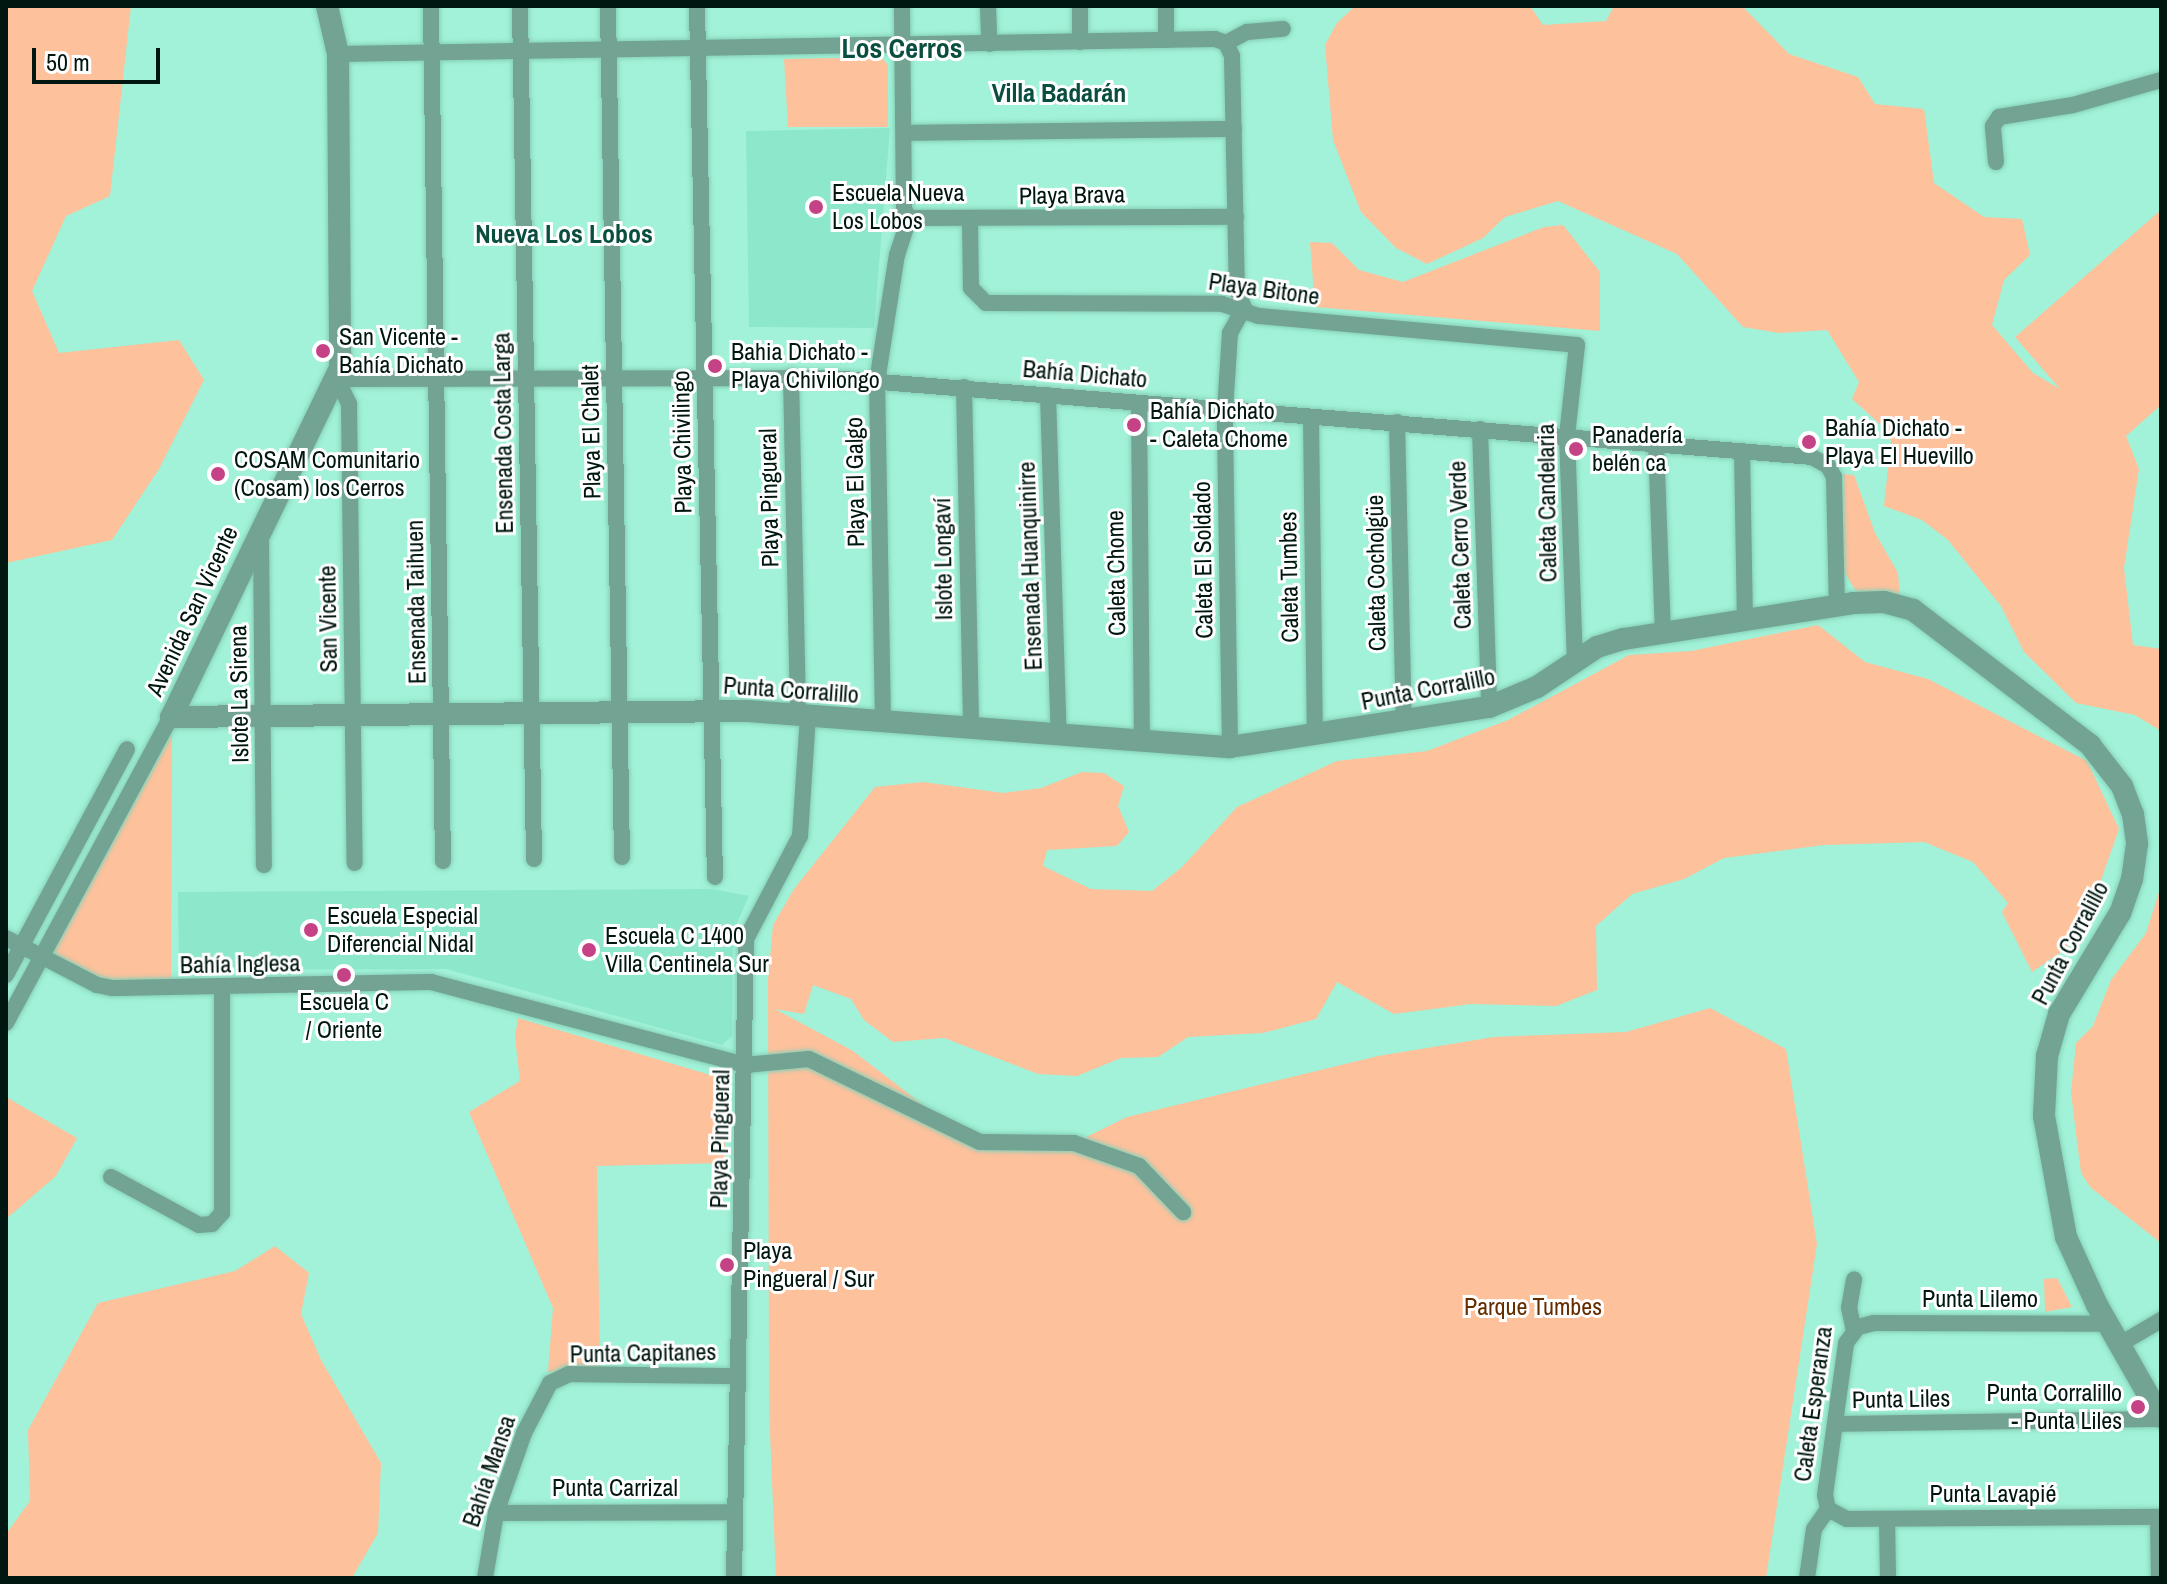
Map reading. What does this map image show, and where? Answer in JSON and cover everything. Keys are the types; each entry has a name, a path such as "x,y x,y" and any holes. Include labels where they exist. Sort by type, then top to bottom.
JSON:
{"street":[{"path":"327,6 338,54 1166,40 1226,43 1247,32 1283,29"},
{"name":"Avenida San Vicente","path":"6,1023 171,717 261,522 337,379 337,6"},
{"name":"Ensenada Taihuen","path":"431,6 443,861"},
{"name":"Ensenada Costa Larga","path":"520,6 534,859"},
{"name":"Playa El Chalet","path":"608,6 622,857"},
{"name":"Playa Chivilingo","path":"697,6 715,877"},
{"name":"Playa El Galgo","path":"883,723 877,382 897,255 909,218 902,6"},
{"path":"988,6 989,44"},
{"path":"1080,6 1080,42"},
{"path":"1166,6 1166,40"},
{"path":"1226,43 1231,51 1237,289 1244,308"},
{"path":"1996,162 1993,126 1999,117 2073,105 2161,80"},
{"path":"904,133 1234,129"},
{"name":"Playa Brava","path":"909,218 1236,217"},
{"name":"Playa Bitone","path":"970,220 971,288 980,302 1244,308 1259,316 1577,345"},
{"name":"Caleta El Soldado","path":"1230,747 1225,410 1230,333 1244,308"},
{"name":"Caleta Candelaria","path":"1575,660 1567,435 1577,345"},
{"name":"Bahía Dichato","path":"337,379 437,381 791,376 964,387 1812,457 1832,471 1837,605"},
{"name":"Playa Pingueral","path":"734,1578 746,939 800,836 803,715 791,376"},
{"name":"San Vicente","path":"337,379 349,404 355,863"},
{"name":"Islote Longaví","path":"964,387 971,730"},
{"name":"Ensenada Huanquinirre","path":"1048,395 1059,737"},
{"name":"Caleta Chome","path":"1139,403 1142,743"},
{"name":"Caleta Tumbes","path":"1311,417 1315,736"},
{"name":"Caleta Cocholgüe","path":"1397,422 1404,723"},
{"name":"Caleta Cerro Verde","path":"1480,429 1489,707"},
{"path":"1656,443 1663,633"},
{"path":"1742,451 1745,620"},
{"name":"Islote La Sirena","path":"261,522 264,865"},
{"name":"Punta Corralillo","path":"171,717 711,711 1230,747 1404,723 1489,707 1537,687 1575,660 1610,642 1837,605 1884,602 1926,617 2083,738 2113,771 2129,799 2137,844 2130,888 2063,1006 2044,1077 2044,1116 2057,1202 2075,1258 2161,1418"},
{"path":"6,975 127,749"},
{"name":"Bahía Inglesa","path":"6,938 23,944 97,985 222,988 452,985 745,1065"},
{"path":"111,1177 199,1225 212,1224 222,1213 222,988"},
{"path":"745,1065 809,1059 980,1142 1074,1143 1139,1166 1183,1212"},
{"name":"Caleta Esperanza","path":"1807,1578 1814,1529 1828,1509 1825,1495 1846,1343 1854,1331 1849,1308 1854,1279"},
{"path":"2120,1344 2161,1320"},
{"name":"Punta Lilemo","path":"1854,1331 1874,1323 2108,1324"},
{"name":"Punta Capitanes","path":"550,1383 569,1374 738,1376"},
{"name":"Bahía Mansa","path":"485,1578 496,1513 524,1433 550,1383"},
{"name":"Punta Liles","path":"1835,1424 2161,1418"},
{"name":"Punta Lavapié","path":"1828,1509 1842,1519 2159,1517"},
{"name":"Punta Carrizal","path":"496,1513 735,1512"},
{"path":"2159,1517 2159,1578"},
{"path":"1887,1519 1888,1578"}],"shaded area":[{"name":"Escuela Nueva Los Lobos","path":"890,128 874,328 749,327 746,131"},
{"name":"Escuela C 1400 Villa Centinela Sur","path":"712,889 749,896 733,932 732,1036 722,1045 446,969 179,970 178,892"}],"green space":[{"path":"6,6 131,6 110,196 66,216 32,291 59,353 179,340 204,380 159,469 112,540 6,563"},
{"path":"1355,6 1530,6 1543,25 1606,21 1614,6 1742,6 1789,54 1858,77 1875,104 1924,109 1934,183 1984,217 2022,219 2030,255 2004,280 1992,325 2033,373 2060,389 2015,337 2161,210 2161,405 2126,436 2139,469 2124,568 2133,645 2161,649 2161,731 2135,715 2076,703 2024,652 2001,606 1948,540 1922,520 1884,506 1891,441 1881,425 1852,399 1859,382 1827,330 1779,333 1743,327 1677,254 1558,201 1505,217 1483,238 1427,264 1396,248 1361,212 1333,140 1325,45 1337,23"},
{"path":"881,57 888,65 888,127 788,127 784,59"},
{"path":"1563,225 1600,272 1600,331 1315,307 1310,242 1332,243 1359,270 1403,282 1544,227"},
{"path":"1843,474 1854,475 1875,533 1898,573 1900,598 1856,591 1844,572"},
{"name":"Parque Tumbes","path":"1818,625 1865,662 1928,679 2087,761 2119,829 2092,906 2067,948 2032,972 2002,912 2008,903 1973,862 1924,842 1824,845 1724,858 1684,879 1632,894 1596,926 1597,990 1556,1006 1471,1004 1394,1014 1337,982 1316,1019 1263,1033 1188,1037 1158,1057 1121,1058 1077,1076 1038,1074 944,1038 893,1042 864,1020 851,999 813,985 804,1014 775,1009 853,1051 978,1147 1074,1143 1127,1117 1378,1056 1494,1037 1626,1032 1710,1008 1786,1049 1817,1244 1766,1578 776,1578 769,1408 768,979 773,925 794,889 875,787 923,782 1003,793 1041,788 1082,772 1104,773 1124,786 1118,806 1129,832 1117,846 1047,850 1043,866 1091,889 1152,891 1182,867 1237,807 1337,761 1427,751 1508,720 1629,655 1691,651"},
{"path":"172,734 171,985 98,982 51,956"},
{"path":"2161,886 2161,1243 2091,1188 2081,1173 2071,1093 2076,1043 2093,1026 2111,980 2146,933"},
{"path":"518,1018 724,1079 726,1163 597,1166 600,1370 548,1372 553,1308 469,1112 520,1081 515,1037"},
{"path":"6,1097 77,1138 56,1176 6,1219"},
{"path":"275,1246 309,1273 301,1314 321,1360 381,1463 378,1533 352,1578 6,1578 6,1534 30,1501 28,1430 98,1303 235,1271"},
{"path":"2057,1278 2072,1307 2045,1312 2044,1279"}],"place":[{"name":"Escuela Nueva Los Lobos","path":"816,207"},
{"name":"San Vicente - Bahía Dichato","path":"323,351"},
{"name":"Bahia Dichato - Playa Chivilongo","path":"715,366"},
{"name":"Bahía Dichato - Caleta Chome","path":"1134,425"},
{"name":"Bahía Dichato - Playa El Huevillo","path":"1809,442"},
{"name":"Panadería belén ca","path":"1576,449"},
{"name":"COSAM Comunitario (Cosam) los Cerros","path":"218,474"},
{"name":"Escuela Especial Diferencial Nidal","path":"311,930"},
{"name":"Escuela C 1400 Villa Centinela Sur","path":"589,950"},
{"name":"Escuela C / Oriente","path":"344,975"},
{"name":"Playa Pingueral / Sur","path":"727,1265"},
{"name":"Punta Corralillo - Punta Liles","path":"2138,1407"}],"district":[{"name":"Los Cerros","path":"902,48"},
{"name":"Villa Badarán","path":"1059,93"},
{"name":"Nueva Los Lobos","path":"564,234"}]}
